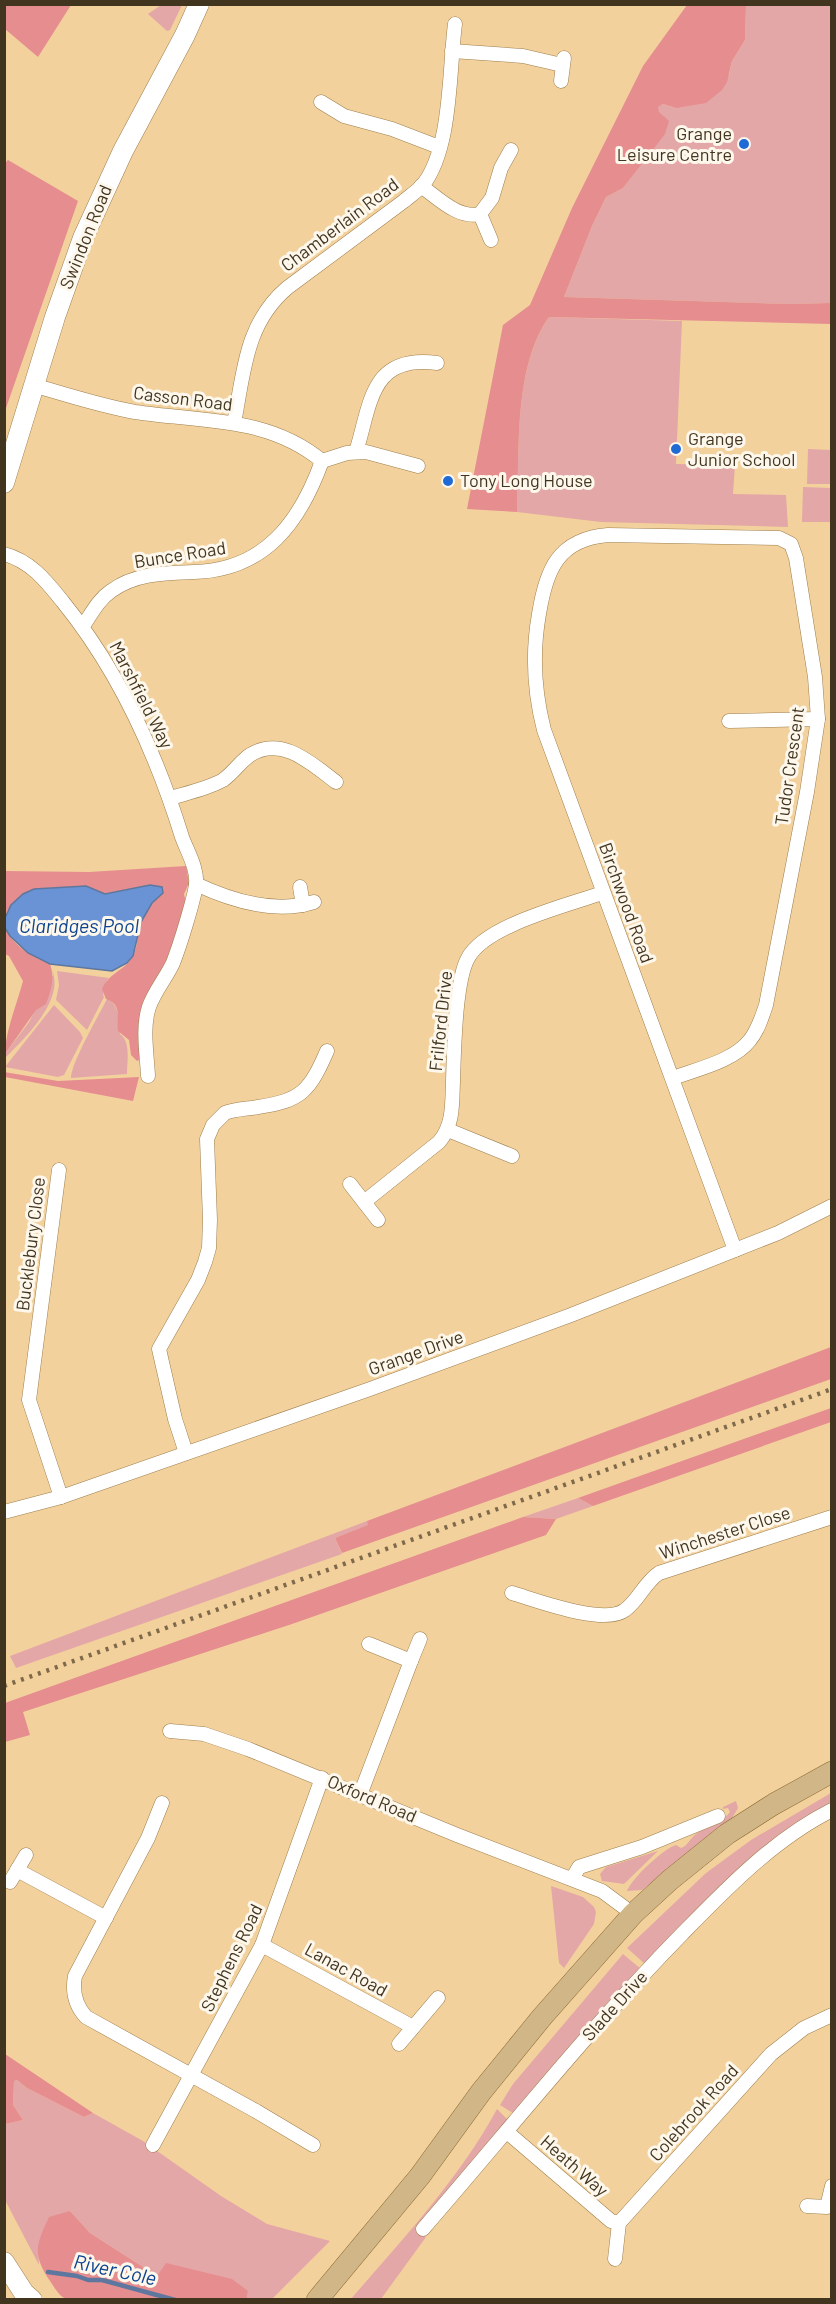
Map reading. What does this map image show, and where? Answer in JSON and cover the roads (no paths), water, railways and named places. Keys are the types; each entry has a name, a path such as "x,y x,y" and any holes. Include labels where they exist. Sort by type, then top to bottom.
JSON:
{"main road":[{"name":"Swindon Road","path":"4,483 55,317 92,217 123,151 185,35 199,4"},
{"path":"317,2298 420,2176 481,2092 542,2017 633,1914 692,1861 750,1819 831,1772"},
{"path":"4,2262 27,2297"}],"street":[{"name":"Chamberlain Road","path":"234,423 249,348 260,318 271,302 421,186 431,170 446,121 455,24"},
{"path":"452,51 523,56 563,62 561,81"},
{"path":"321,102 344,116 392,129 439,147"},
{"path":"421,186 458,211 470,215 480,214 492,198 501,168 511,150"},
{"path":"480,214 491,240"},
{"path":"356,452 372,393 382,377 400,365 425,361 437,363"},
{"name":"Casson Road","path":"33,385 123,410 234,423 261,429 299,444 322,461"},
{"path":"322,461 356,452 376,453 418,466"},
{"name":"Bunce Road","path":"83,626 96,604 118,586 154,574 218,570 239,563 270,546 292,523 306,499 322,461"},
{"name":"Tudor Crescent","path":"555,562 580,541 608,535 779,538 786,541 793,549 796,558 815,677 818,719 766,1005 750,1041 728,1056 673,1078"},
{"name":"Marshfield Way","path":"4,554 33,568 83,626 131,708 170,798 195,870 196,884 173,963 149,1005 147,1015 148,1076"},
{"name":"Birchwood Road","path":"555,562 544,584 536,633 534,668 538,705 544,730 735,1250"},
{"path":"729,721 818,719"},
{"path":"170,798 218,783 252,754 269,748 278,748 298,755 336,782"},
{"path":"196,884 218,894 252,903 282,907 309,904 300,887"},
{"name":"Frilford Drive","path":"448,1130 461,977 467,958 477,945 492,933 602,893"},
{"path":"186,1453 175,1419 159,1348 198,1280 209,1248 207,1150 209,1132 225,1113 278,1103 300,1095 312,1082 327,1051"},
{"path":"364,1202 439,1142 448,1130 512,1156"},
{"name":"Bucklebury Close","path":"59,1170 29,1400 61,1497"},
{"path":"350,1184 378,1220"},
{"name":"Grange Drive","path":"4,1512 61,1497 446,1361 735,1250 802,1223 831,1206"},
{"name":"Winchester Close","path":"512,1593 573,1611 610,1616 626,1610 646,1583 660,1573 831,1517"},
{"path":"360,1795 420,1639"},
{"path":"369,1644 411,1660"},
{"name":"Oxford Road","path":"170,1731 189,1732 225,1740 322,1778 602,1890 633,1914"},
{"name":"Stephens Road","path":"153,2145 262,1945 322,1778"},
{"path":"162,1803 148,1838 75,1976 73,1990 77,2005 86,2017 313,2145"},
{"name":"Slade Drive","path":"423,2229 600,2021 714,1901 766,1855 809,1823 831,1810"},
{"path":"572,1879 579,1867 642,1847 718,1816"},
{"path":"26,1855 14,1876 106,1918"},
{"name":"Lanac Road","path":"262,1945 413,2027"},
{"path":"399,2044 438,1998"},
{"name":"Colebrook Road","path":"619,2223 771,2054 804,2028 831,2015"},
{"name":"Heath Way","path":"507,2132 610,2221 619,2223"},
{"path":"807,2206 827,2207 831,2186"},
{"path":"615,2259 619,2223"}],"water":[{"name":"Claridges Pool","path":"150,885 162,887 163,893 152,903 141,922 133,956 127,963 112,971 50,964 28,953 5,928 5,918 11,905 23,894 34,889 86,886 105,894"}],"waterway":[{"name":"River Cole","path":"48,2272 88,2280 102,2280 175,2300"}],"railway":[{"path":"4,1686 832,1389"}],"place":[{"name":"Grange Leisure Centre","path":"744,144"},
{"name":"Grange Junior School","path":"676,449"},
{"name":"Tony Long House","path":"448,481"}]}
